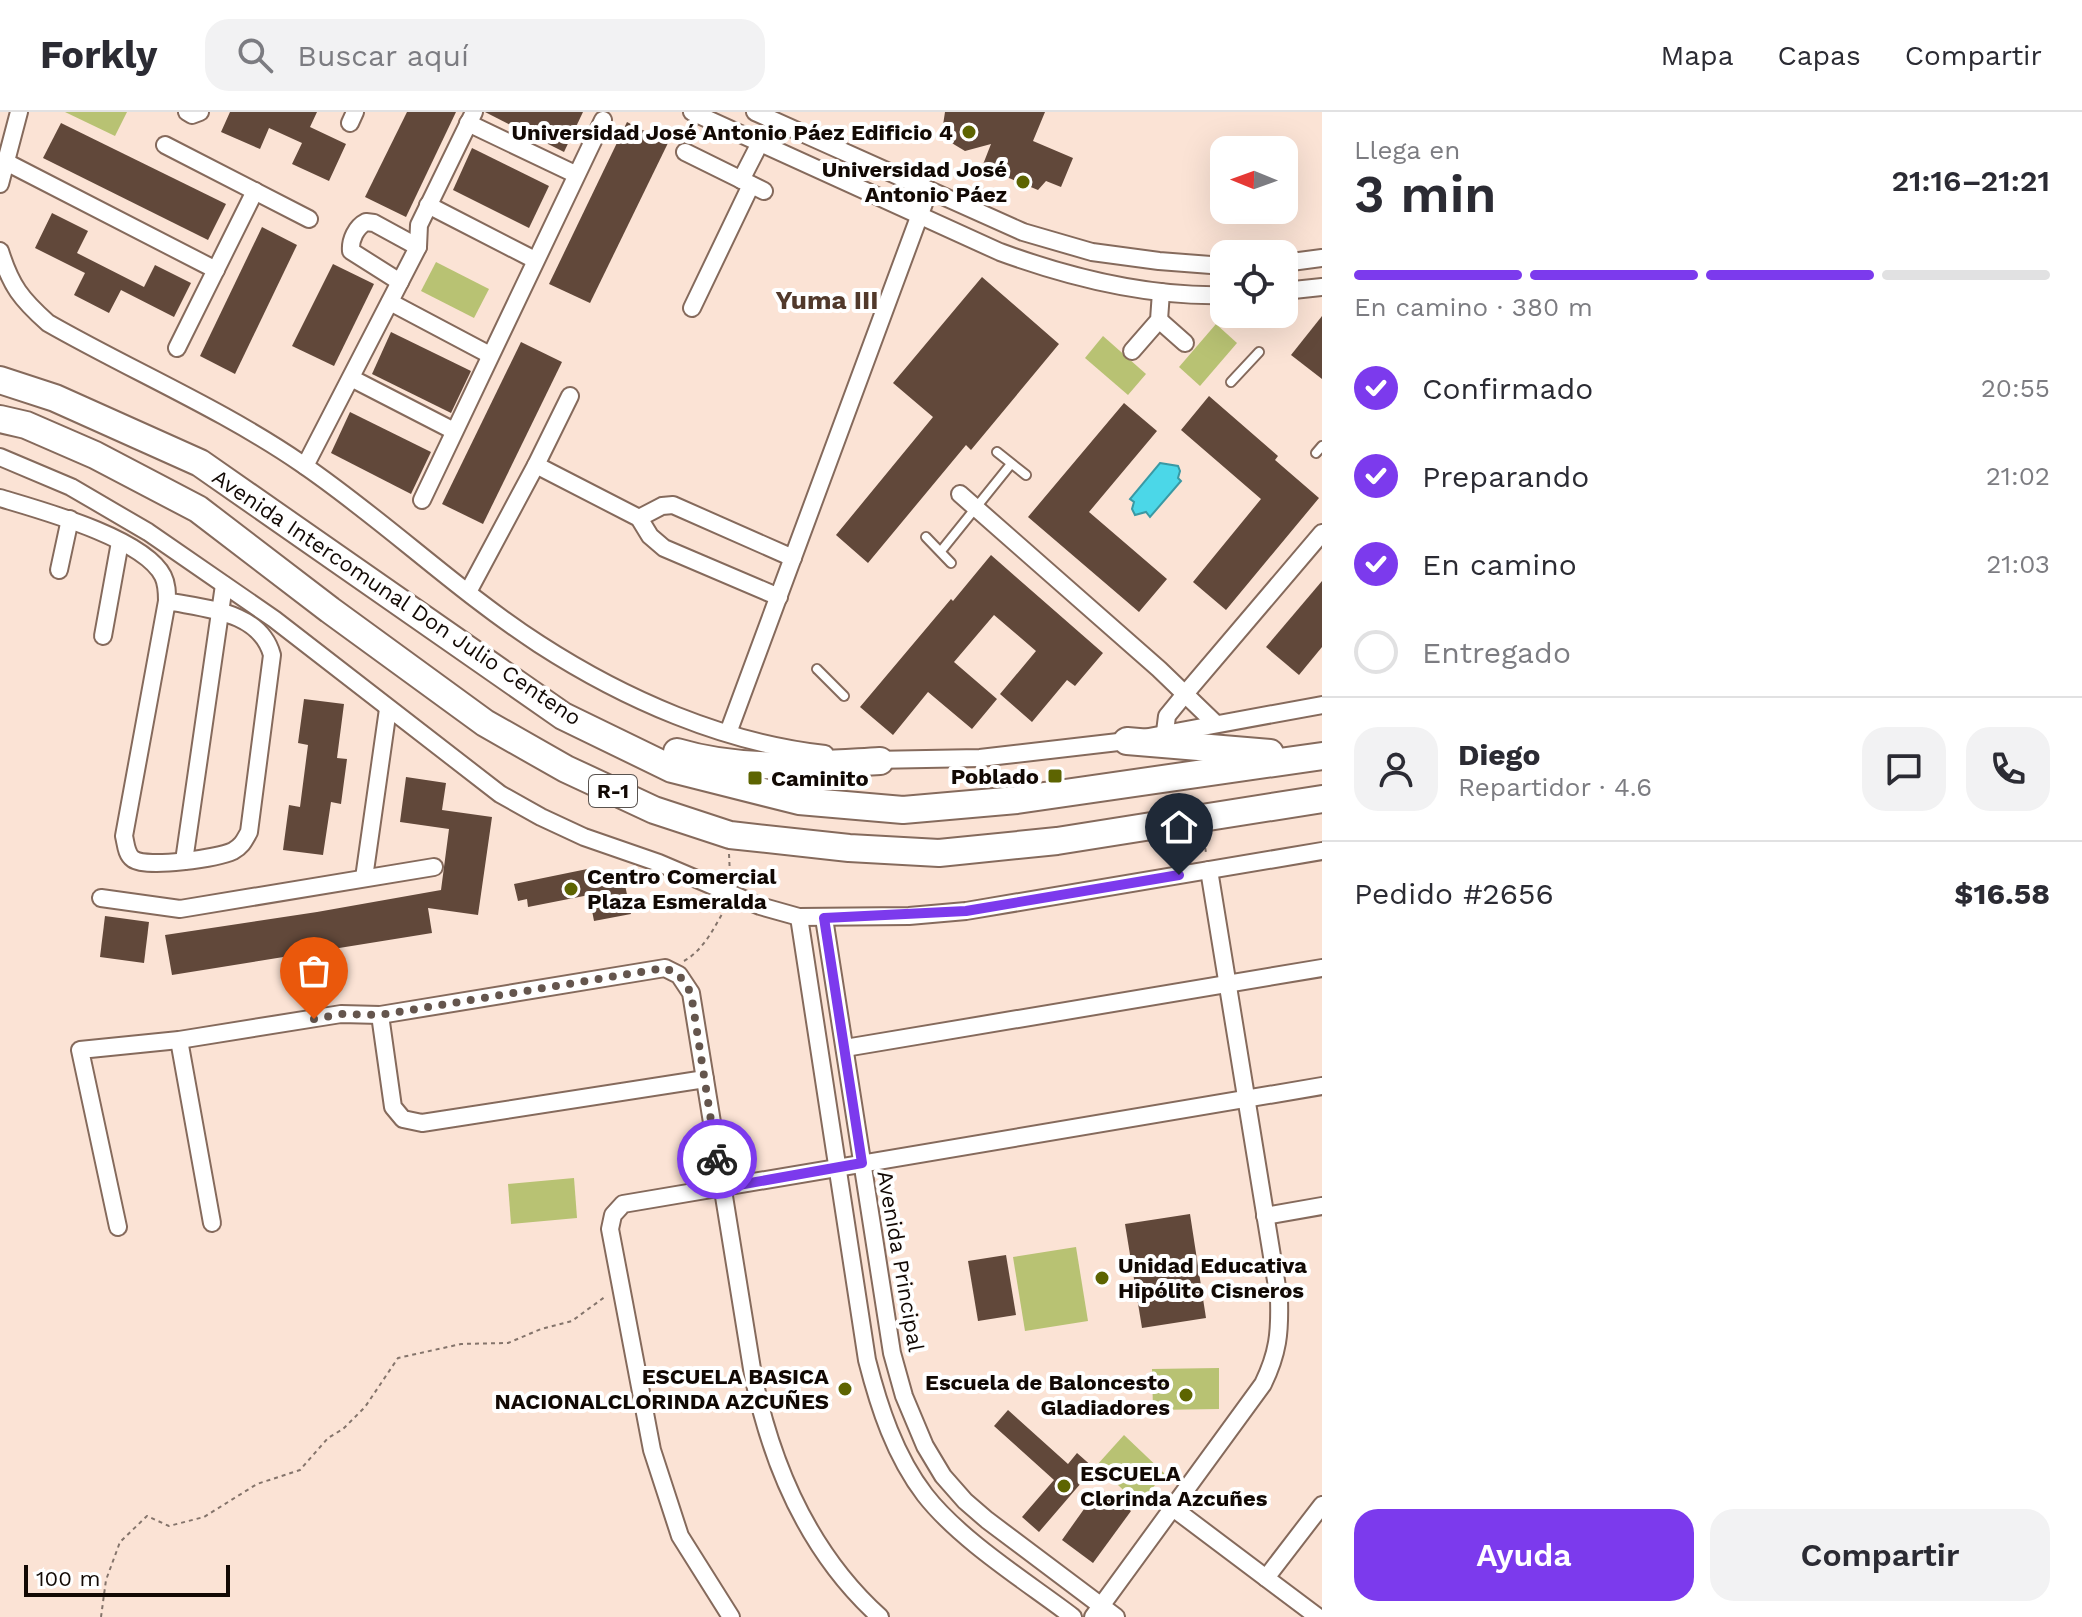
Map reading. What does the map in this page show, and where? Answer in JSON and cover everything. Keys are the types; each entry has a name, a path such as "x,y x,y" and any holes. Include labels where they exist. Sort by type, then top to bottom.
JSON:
{"main road":[{"name":"Avenida Intercomunal Don Julio Centeno","path":"0,380 55,398 200,463 563,716 672,769 799,801 903,810 1017,800 1320,756"},
{"name":"Avenida Intercomunal Don Julio Centeno","path":"0,419 26,425 95,455 198,509 485,723 552,761 654,810 730,835 849,848 939,853 1057,841 1322,799"},
{"path":"576,722 686,755 727,763 786,767 880,761"},
{"path":"1127,741 1320,756"}],"street":[{"path":"0,184 19,112"},
{"path":"187,112 192,115 200,112"},
{"path":"692,112 1000,252 1038,266 1093,281 1161,292 1210,294"},
{"path":"755,112 1023,232 1092,252 1210,265"},
{"path":"305,466 418,247 419,225 471,118 575,174"},
{"path":"422,500 603,120"},
{"path":"692,308 752,185 760,143"},
{"path":"165,145 309,219"},
{"path":"685,152 752,185"},
{"path":"6,162 216,270"},
{"path":"728,733 929,190"},
{"path":"177,348 255,191"},
{"path":"428,205 535,260"},
{"path":"400,282 351,251 350,244 359,226 366,222 374,223 418,247"},
{"name":"Avenida Intercomunal Don Julio Centeno","path":"0,251 6,272 22,301 48,323 257,435 305,466 537,643 585,672 638,700 728,733 804,752 880,761 980,758 1127,741 1322,705"},
{"path":"1298,261 1322,258"},
{"path":"1298,290 1322,287"},
{"path":"1132,351 1159,320 1161,292"},
{"path":"390,302 490,355"},
{"path":"1159,320 1185,343"},
{"path":"351,378 454,431"},
{"path":"468,592 570,396"},
{"path":"0,457 71,487 148,532 274,619 500,794 584,837 729,900 799,917 966,911 1322,851"},
{"path":"536,465 639,518 650,536 664,548 779,597"},
{"path":"960,494 1215,723"},
{"path":"0,498 70,519 120,542 153,563 167,584 167,601 124,836 126,850 133,859 144,862 184,861 230,852 243,845 249,832 272,655 269,642 256,627 240,618 167,601"},
{"path":"639,518 662,506 673,505 793,558"},
{"path":"59,570 70,519"},
{"path":"1165,732 1167,716 1322,533"},
{"path":"103,636 120,542"},
{"path":"184,861 224,585"},
{"path":"364,878 388,709"},
{"path":"101,898 180,909 434,867"},
{"path":"1097,1612 1263,1384 1276,1358 1280,1328 1279,1299 1209,870"},
{"name":"Avenida Principal","path":"799,917 867,1360 888,1430 925,1495 946,1518 1073,1617"},
{"name":"Avenida Principal","path":"824,918 892,1353 904,1396 925,1446 943,1476 965,1501 1097,1612 1116,1617"},
{"path":"118,1227 80,1050 179,1040 341,1014 380,1015 665,968 679,975 691,993 763,1424 790,1497 829,1562 880,1617"},
{"path":"845,1048 1322,968"},
{"path":"380,1015 393,1107 403,1119 422,1123 705,1079"},
{"path":"179,1040 212,1223"},
{"path":"731,1617 680,1536 652,1450 618,1285 610,1229 613,1215 623,1204 1322,1086"},
{"path":"1265,1216 1322,1206"},
{"path":"1266,1578 1322,1505"},
{"path":"1173,1508 1318,1617"}],"lane":[{"path":"1231,382 1259,352"},
{"path":"997,452 1026,475"},
{"path":"941,551 1011,464"},
{"path":"926,537 951,563"},
{"path":"817,669 844,696"}],"path":[{"path":"1201,819 1209,870"},
{"path":"665,968 693,956 729,900 730,835"},
{"path":"101,1617 106,1580 120,1542 147,1516 169,1526 204,1517 257,1484 300,1470 328,1438 343,1429 365,1407 398,1358 461,1344 508,1343 541,1329 572,1321 618,1285"}],"green space":[{"path":"65,112 127,112 115,136"},
{"path":"436,262 489,289 474,318 421,291"},
{"path":"1213,328 1220,328 1237,343 1200,386 1179,367"},
{"path":"1103,336 1146,374 1128,395 1085,358"},
{"path":"574,1178 577,1218 511,1224 508,1184"},
{"path":"1076,1247 1088,1321 1025,1331 1013,1257"},
{"name":"Escuela de Baloncesto Gladiadores","path":"1219,1368 1219,1409 1153,1410 1152,1369"},
{"path":"1124,1435 1165,1474 1138,1504 1097,1465"}],"water":[{"path":"1160,463 1178,466 1181,481 1150,517 1146,512 1135,515 1132,509 1134,502 1130,499"}],"building":[{"path":"230,112 317,112 310,127 346,144 329,181 292,164 302,143 269,128 260,149 221,132"},
{"path":"407,112 456,112 406,217 365,197"},
{"path":"485,112 583,112 564,152"},
{"path":"945,112 1045,112 1033,141 1073,158 1061,187 1046,181 1038,190 982,167 991,144 965,151 946,139 943,125"},
{"path":"627,122 668,143 590,303 549,284"},
{"path":"61,123 226,204 208,240 43,158"},
{"path":"472,148 549,186 529,228 453,190"},
{"path":"52,213 88,231 77,253 144,287 155,265 191,283 174,317 121,290 109,313 74,295 85,273 35,248"},
{"path":"262,227 297,245 235,374 200,356"},
{"path":"333,264 374,284 334,366 292,346"},
{"path":"982,277 1059,344 971,450 966,445 868,563 836,535 933,417 893,383"},
{"path":"1322,316 1322,379 1291,355"},
{"path":"391,332 471,371 451,413 372,374"},
{"path":"521,342 562,362 483,524 442,504"},
{"path":"1209,396 1278,456 1275,460 1319,498 1226,610 1193,582 1261,499 1181,430"},
{"path":"1124,403 1157,431 1089,512 1167,579 1139,612 1028,517"},
{"path":"350,412 431,452 411,494 331,453"},
{"path":"991,555 1103,653 1075,686 1067,680 1032,722 1000,694 1036,651 994,615 954,662 997,699 972,729 928,692 893,735 860,707"},
{"path":"1322,581 1322,647 1299,675 1266,647"},
{"path":"304,699 344,704 337,758 347,759 341,804 331,802 323,855 283,850 289,805 300,807 308,745 298,743"},
{"path":"406,777 446,783 442,810 492,817 478,915 428,908 432,933 172,975 165,935 441,890 449,829 400,822"},
{"name":"Centro Comercial Plaza Esmeralda","path":"597,867 599,875 612,872 614,882 624,880 631,914 594,921 589,895 528,907 527,899 518,901 514,884"},
{"path":"105,916 149,922 144,963 100,957"},
{"path":"1190,1214 1206,1318 1142,1328 1125,1224"},
{"path":"1006,1255 1016,1315 978,1321 968,1261"},
{"path":"1008,1410 1068,1464 1077,1453 1094,1468 1039,1532 1022,1517 1054,1480 994,1426"},
{"path":"1099,1488 1131,1511 1093,1563 1062,1540"}],"way so far":[{"path":"314,1019 341,1014 380,1015 665,968 679,975 691,993 717,1159"}],"place":[{"name":"Universidad José Antonio Páez Edificio 4","path":"969,132"},
{"name":"Universidad José Antonio Páez","path":"1023,182"},
{"name":"Poblado","path":"1055,776"},
{"name":"Caminito","path":"755,778"},
{"name":"Centro Comercial Plaza Esmeralda","path":"571,889"},
{"name":"Unidad Educativa Hipólito Cisneros","path":"1102,1278"},
{"name":"ESCUELA BASICA NACIONALCLORINDA AZCUÑES","path":"845,1389"},
{"name":"Escuela de Baloncesto Gladiadores","path":"1186,1395"},
{"name":"ESCUELA Clorinda Azcuñes","path":"1064,1486"}],"district":[{"name":"Yuma III","path":"827,300"}],"route":[{"path":"717,1159 722,1188 862,1163 824,918 966,911 1179,875"}]}
